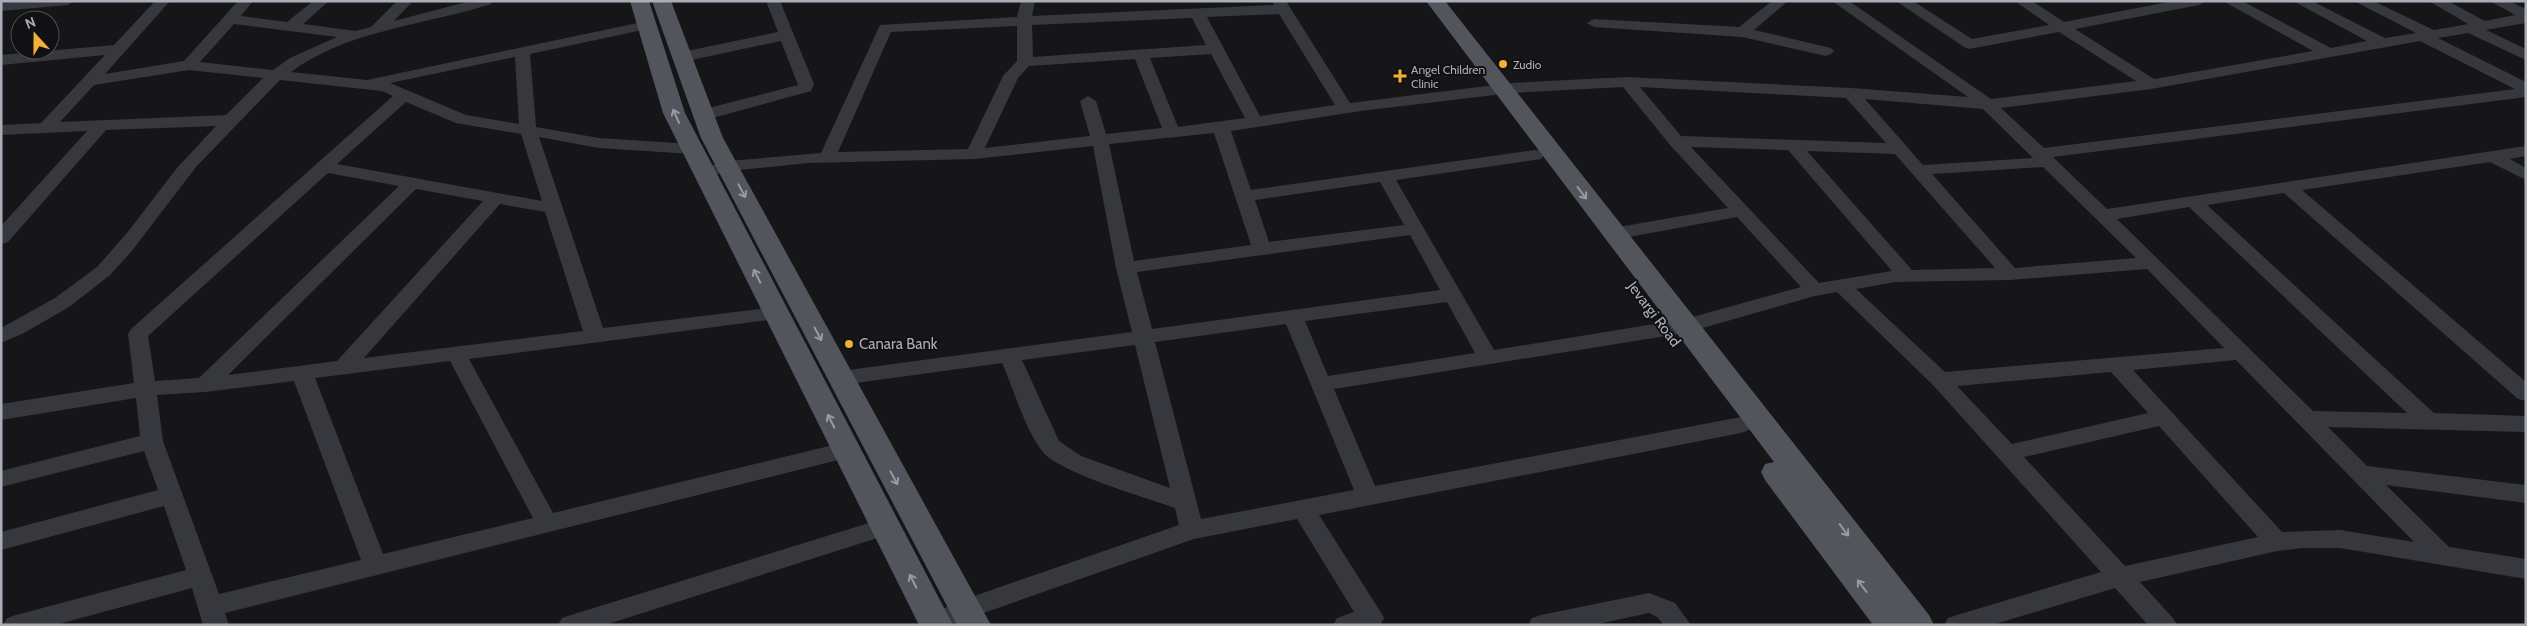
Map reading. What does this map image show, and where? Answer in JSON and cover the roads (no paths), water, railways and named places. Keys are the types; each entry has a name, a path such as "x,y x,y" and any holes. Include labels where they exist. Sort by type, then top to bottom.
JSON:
{"main road":[{"path":"661,1 712,138 716,169 776,313 935,624"},
{"name":"Jevargi Road","path":"1420,1 1496,89 1535,155 1674,328 1741,425 1892,625"},
{"path":"1435,1 1496,89 1613,234 1674,328 1917,625"},
{"path":"643,13 674,113 692,149 716,169 841,378 970,617"}],"street":[{"path":"1,7 68,1"},
{"path":"46,128 163,1"},
{"path":"189,65 246,1"},
{"path":"290,27 322,1"},
{"path":"230,19 290,27 367,33 406,1"},
{"path":"1,336 48,314 96,278 116,258 184,172 230,120 278,75 295,62 330,44 486,1"},
{"path":"703,115 805,88 806,84 773,1"},
{"path":"1025,62 1024,22 1028,1"},
{"path":"1742,32 1781,1"},
{"path":"1839,1 1988,104 2104,215 2442,555"},
{"path":"1903,1 1969,44 2199,1"},
{"path":"2022,1 2151,84"},
{"path":"2230,1 2331,54"},
{"path":"2300,1 2384,44"},
{"path":"2361,1 2433,35"},
{"path":"2383,1 2433,35 2526,90"},
{"path":"2436,1 2477,27 2526,54"},
{"path":"2505,2 2526,16"},
{"path":"827,158 886,28 1197,13 1281,5 1346,109"},
{"path":"364,84 522,51 643,13"},
{"path":"1197,13 1255,122"},
{"path":"716,169 827,158 974,154 1221,127 1496,89 1627,82 1851,93 1988,104 2036,100 2151,84 2331,54 2526,16"},
{"path":"1594,23 1742,32 1826,51"},
{"path":"682,58 787,35"},
{"path":"1,60 119,49"},
{"path":"974,154 1011,76 1025,62 1216,49"},
{"path":"522,51 528,130 595,336"},
{"path":"1141,54 1172,133"},
{"path":"89,81 189,65 364,84 385,87 462,119 599,143 692,149"},
{"path":"1627,82 1676,141 1814,290"},
{"path":"1920,170 2044,158 2526,90"},
{"path":"1851,93 2010,274"},
{"path":"404,94 138,334 152,442 213,615 376,566 846,450"},
{"path":"1088,101 1100,141 1126,268 1192,530"},
{"path":"1,130 230,120"},
{"path":"1,238 102,125"},
{"path":"1221,127 1262,248"},
{"path":"1676,141 1902,149"},
{"path":"1793,145 1907,276"},
{"path":"2104,215 2526,151"},
{"path":"1244,196 1535,155"},
{"path":"2492,156 2526,175"},
{"path":"324,166 553,208"},
{"path":"1386,177 1488,358"},
{"path":"205,385 412,183"},
{"path":"2288,187 2526,394"},
{"path":"344,367 495,198"},
{"path":"2194,202 2429,421"},
{"path":"1613,234 1741,211"},
{"path":"1126,268 1262,248 1415,229"},
{"path":"1322,384 1674,328 1814,290 1841,285 1907,276 2010,274 2152,263"},
{"path":"1841,285 1940,380 2118,577 2164,625"},
{"path":"841,378 1452,295"},
{"path":"1,412 144,389 205,385 776,313"},
{"path":"1293,316 1368,496"},
{"path":"456,353 547,523"},
{"path":"1940,380 2242,353"},
{"path":"1009,355 1045,438 1051,447 1074,462 1185,503"},
{"path":"2116,364 2277,542"},
{"path":"302,372 376,566"},
{"path":"2006,453 2164,417"},
{"path":"2306,418 2526,424"},
{"path":"935,624 970,617 1192,530 1741,425"},
{"path":"1,479 152,442"},
{"path":"2360,473 2526,494"},
{"path":"1,541 172,495"},
{"path":"1303,509 1374,621 1346,625"},
{"path":"585,623 885,528"},
{"path":"1957,625 2118,577 2277,542 2303,539 2340,539 2526,569"},
{"path":"16,625 200,576"},
{"path":"1541,625 1649,603 1661,605 1670,613 1678,625"}],"place":[{"name":"Zudio","path":"1503,64"},
{"name":"Angel Children Clinic","path":"1400,76"},
{"name":"Canara Bank","path":"849,344"}]}
